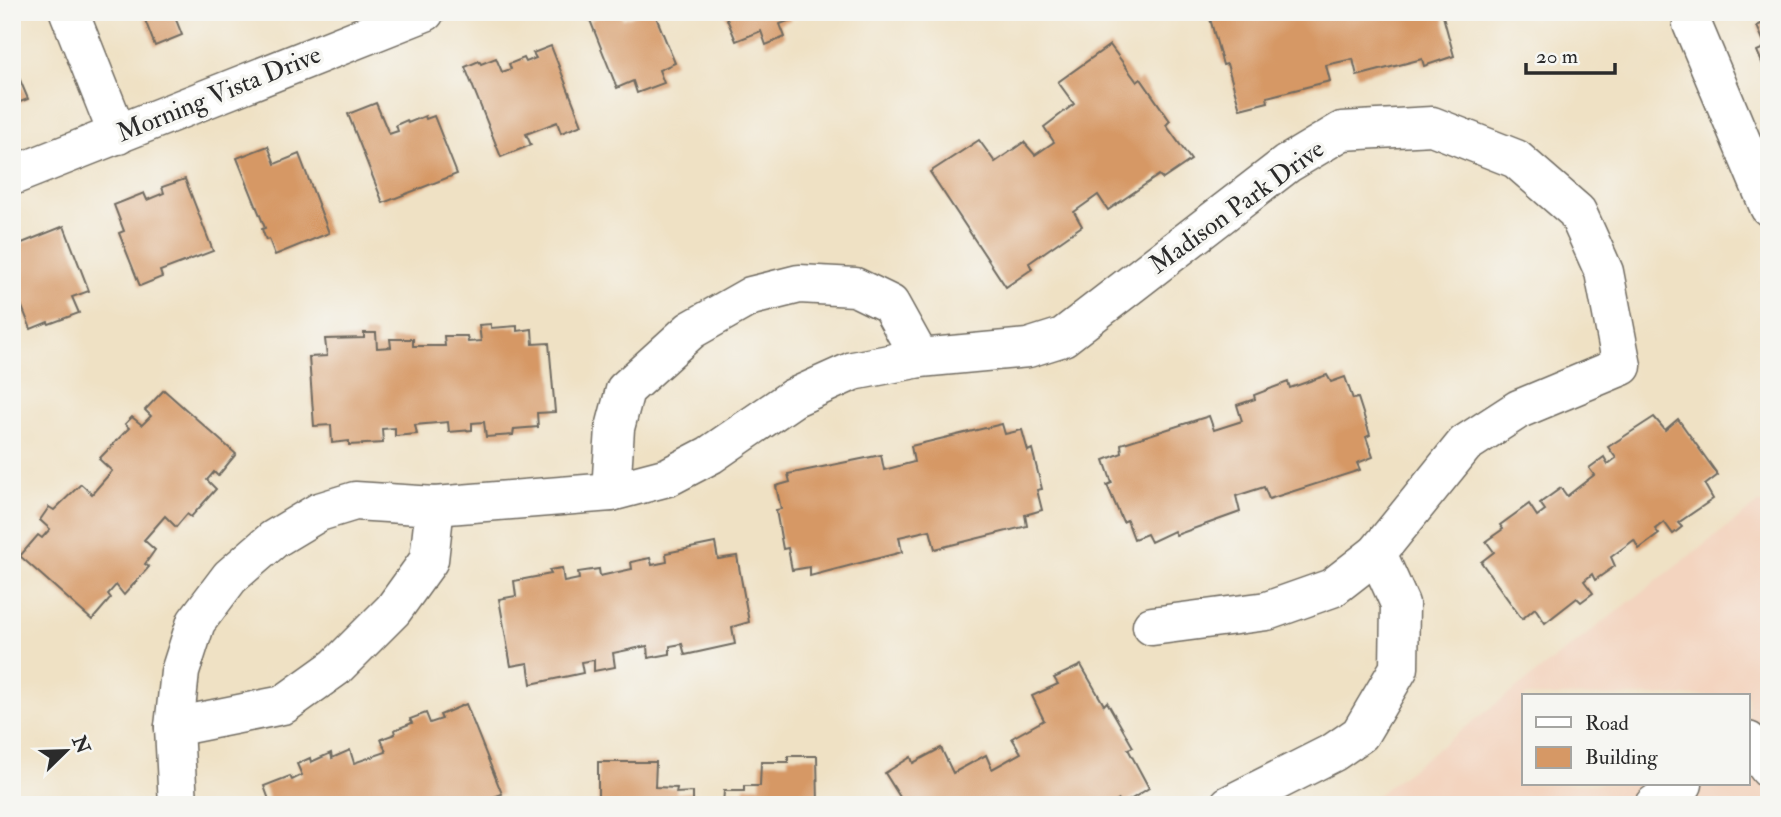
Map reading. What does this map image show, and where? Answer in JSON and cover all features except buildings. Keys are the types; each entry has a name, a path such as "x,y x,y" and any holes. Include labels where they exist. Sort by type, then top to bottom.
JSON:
{"street":[{"path":"69,12 118,135"},
{"name":"Morning Vista Drive","path":"12,176 425,12"},
{"path":"1695,12 1692,24 1769,207"},
{"name":"Madison Park Drive","path":"178,805 174,727 180,672 196,622 230,577 274,539 319,512 355,501 435,506 611,492 667,477 710,455 793,398 853,371 920,358 1028,348 1063,337 1287,164 1342,131 1432,126 1516,159 1577,212 1604,272 1622,366 1519,409 1465,444 1377,553 1332,588 1267,611 1152,626"},
{"path":"611,492 615,428 625,390 691,330 751,296 799,284 855,287 890,304 920,358"},
{"path":"174,727 283,705 336,667 393,610 429,560 435,506"},
{"path":"1229,805 1334,752 1360,734 1399,668 1400,604 1377,553"},
{"path":"1750,744 1769,769"},
{"path":"1654,805 1680,786"}],"shaded area":[{"path":"1760,502 1769,513 1769,805 1364,805"}]}
